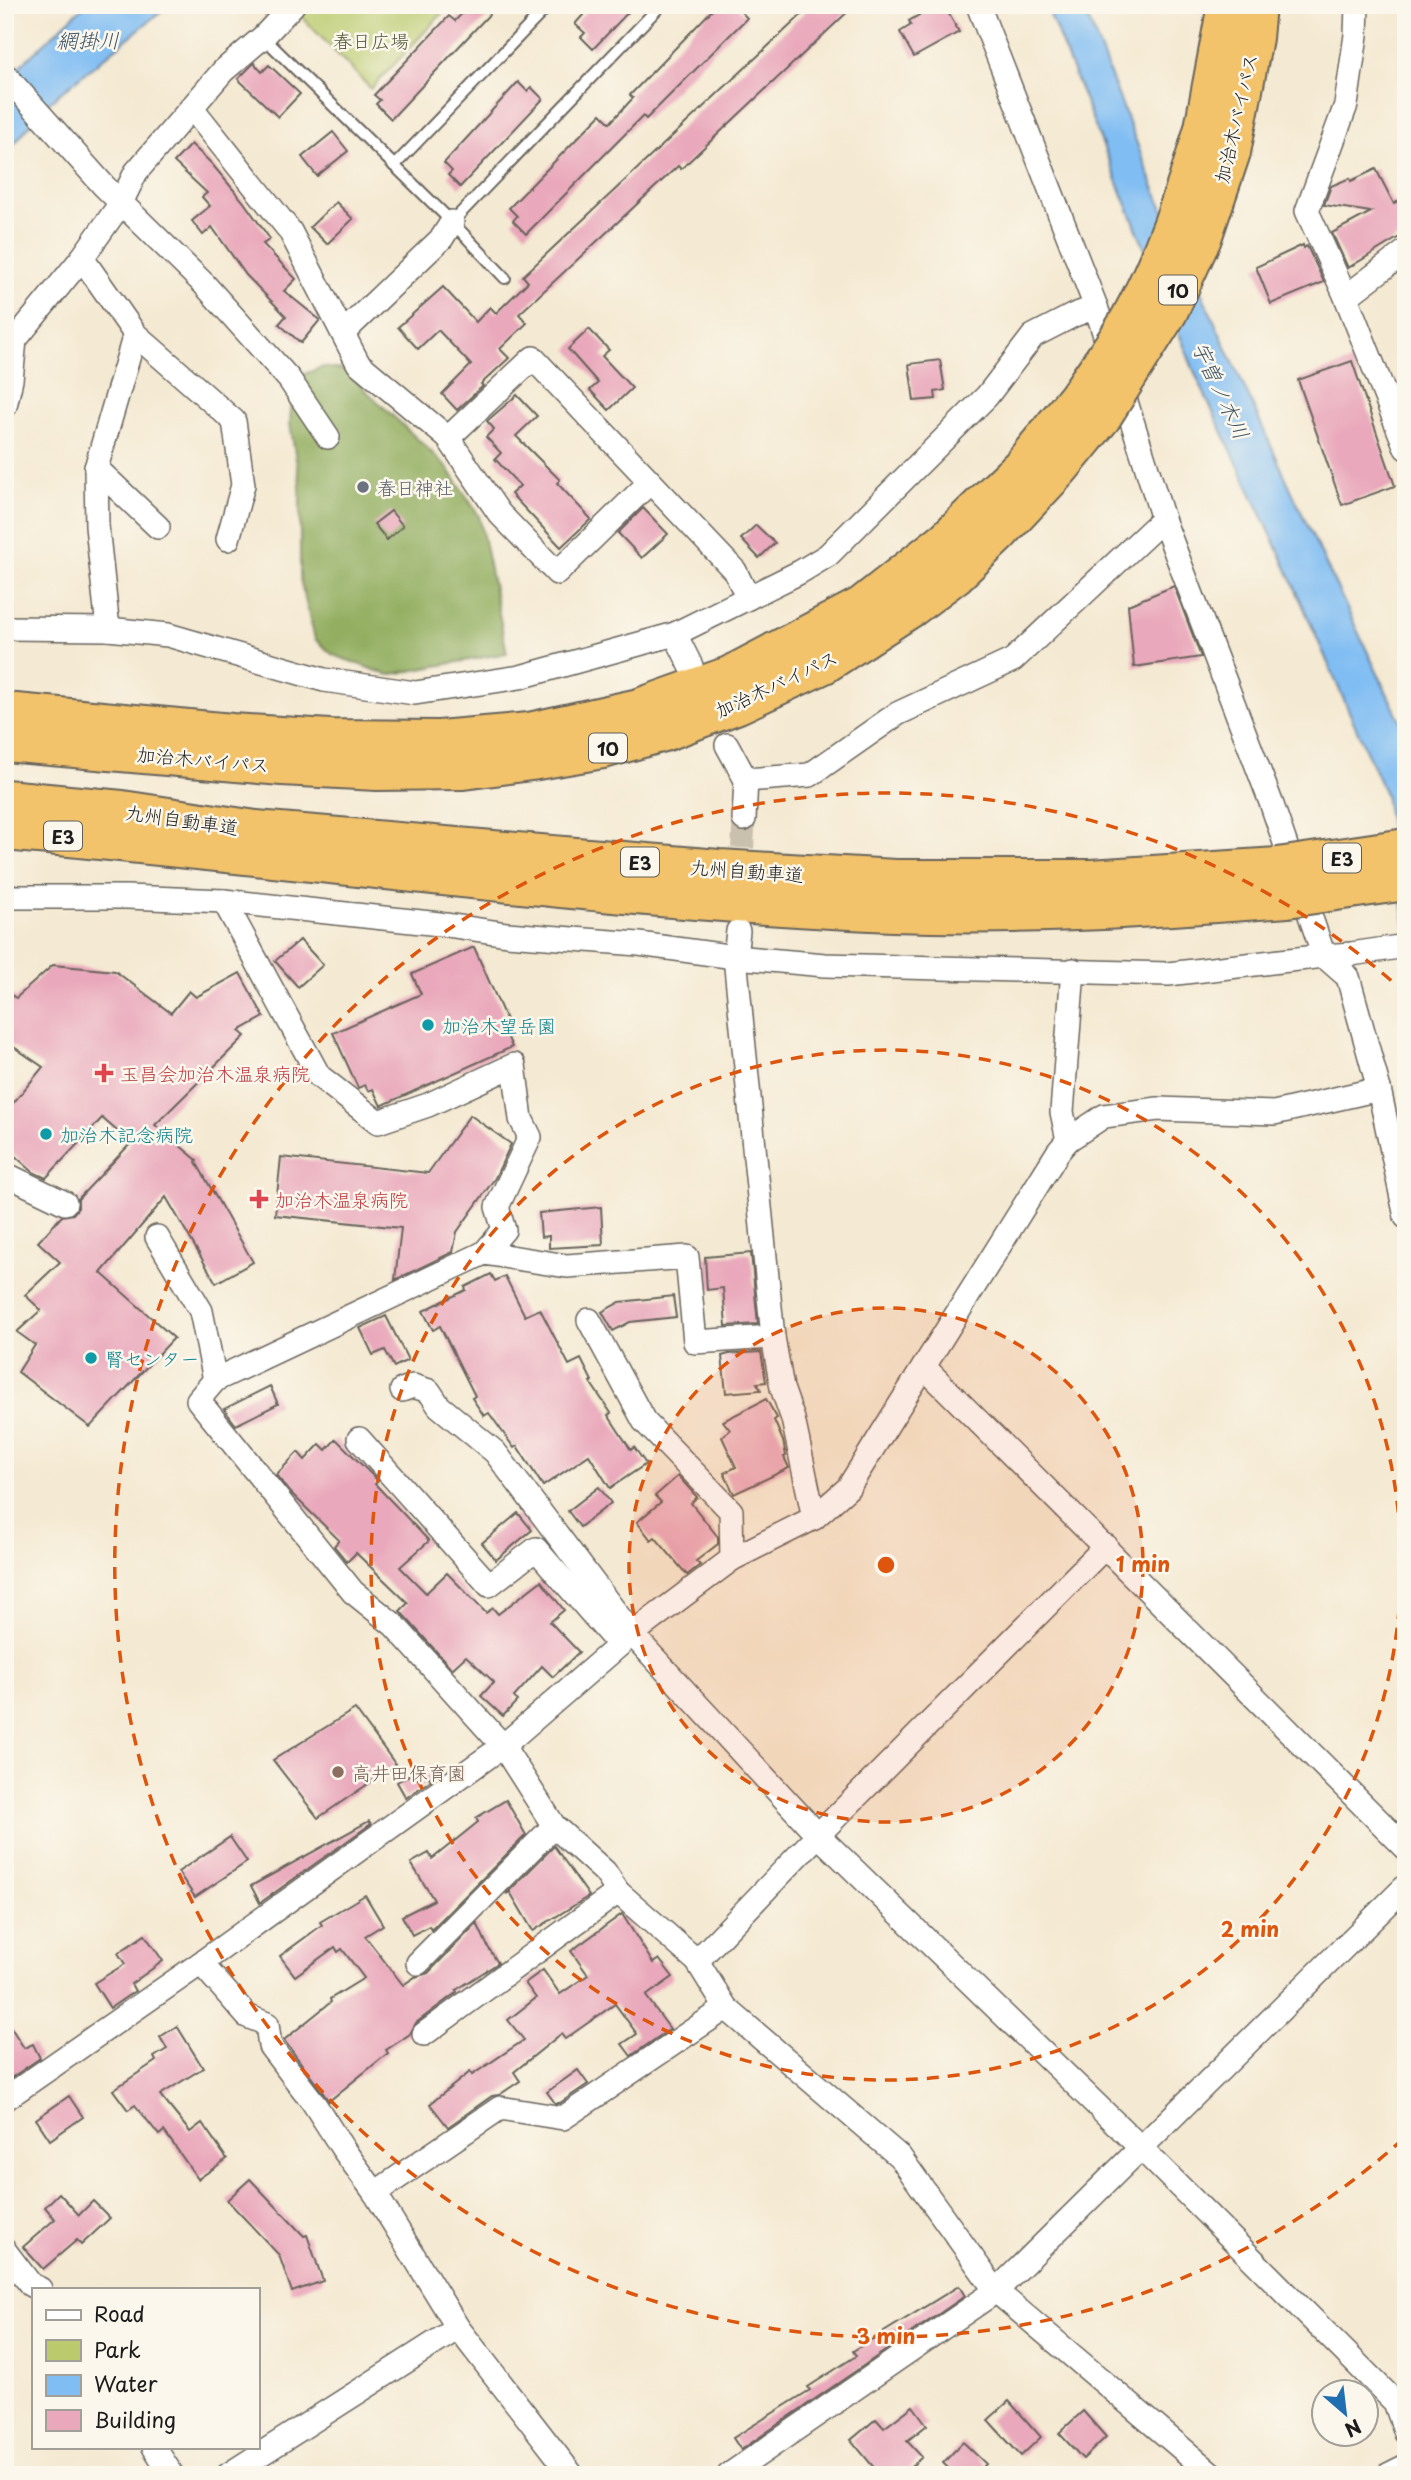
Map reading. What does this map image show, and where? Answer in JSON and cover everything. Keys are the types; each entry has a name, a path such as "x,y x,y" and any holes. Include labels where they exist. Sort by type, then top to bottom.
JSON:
{"highway":[{"name":"加治木バイパス","path":"1217,140 1227,5"},
{"name":"加治木バイパス","path":"5,742 282,766 463,770 603,749 664,732 738,704 824,664 912,607 955,575 999,534 1059,469 1157,265 1186,190 1217,140 1253,38 1256,5"},
{"name":"加治木バイパス","path":"5,712 246,734 330,739 439,740 529,732 639,708 729,676 862,606 946,540 1021,467 1090,407"},
{"name":"九州自動車道","path":"5,799 122,810 270,831 719,869 896,879 1406,881"},
{"name":"九州自動車道","path":"5,831 717,902 896,912 1090,912 1282,882 1406,848"},
{"path":"5,840 121,841"}],"street":[{"path":"5,406 15,340 82,258 121,203 136,172 223,71 263,37 293,5"},
{"path":"978,5 1096,307 1163,519 1272,805 1324,956 1348,977 1379,1089 1406,1217"},
{"path":"1357,5 1356,35 1346,105 1307,211 1346,296 1406,448"},
{"path":"5,75 97,178 204,284 289,379 328,437"},
{"path":"192,108 290,232 358,363 448,438 499,513 557,573 650,482"},
{"path":"343,333 442,239 452,222"},
{"path":"1346,296 1406,251"},
{"path":"82,258 135,334 234,421 243,485 228,539"},
{"path":"5,628 108,629 168,635 324,681 415,693 520,677 675,634 828,555 987,396 1033,337 1074,315 1096,307"},
{"path":"108,629 97,526 96,468 135,334"},
{"path":"448,438 533,358 735,571 747,598"},
{"path":"96,468 158,527"},
{"path":"746,780 810,775 898,715 1013,660 1163,519"},
{"path":"675,634 691,666"},
{"path":"727,744 746,780 744,819"},
{"path":"5,897 127,897 224,901 440,924 507,934 639,944 825,965 1168,974 1406,946"},
{"path":"224,901 319,1076 378,1122 428,1105 514,1065 521,1119 530,1137 497,1206 504,1230 484,1253 215,1381 198,1401 353,1592 394,1625 503,1746 554,1826 605,1872 618,1892 697,1961 726,2008 900,2157 996,2291 1213,2475"},
{"path":"738,931 736,957 773,1337 782,1388 793,1419 814,1518"},
{"path":"1068,1140 1062,1112 1073,970"},
{"path":"5,2099 201,1963 503,1746 625,1639 732,1559 814,1518 848,1488 1068,1140 1104,1116 1158,1109 1274,1113 1379,1089"},
{"path":"5,1174 65,1203"},
{"path":"157,1237 201,1311 215,1381"},
{"path":"484,1253 566,1266 687,1257 695,1342 773,1337"},
{"path":"589,1320 645,1421 731,1511 732,1559"},
{"path":"924,1367 1406,1848"},
{"path":"402,1390 413,1386 429,1391 439,1406 495,1452 625,1639"},
{"path":"359,1440 489,1585 537,1549 818,1835 1141,2148 1395,2402 1406,2432"},
{"path":"697,1961 818,1835 1106,1546"},
{"path":"418,1962 554,1826"},
{"path":"729,2475 996,2291 1406,1886"},
{"path":"424,2034 618,1892"},
{"path":"201,1963 247,2016 267,2024 270,2046 313,2102 375,2193 458,2328 572,2475"},
{"path":"375,2193 500,2108 563,2118 726,2008"},
{"path":"5,2251 31,2285 38,2288"},
{"path":"228,2475 458,2328"},
{"path":"155,2448 172,2475"},
{"path":"1388,2475 1406,2466"}],"lane":[{"path":"394,166 549,5"},
{"path":"452,222 661,5"},
{"path":"263,37 452,222 505,278"}],"green space":[{"name":"春日広場","path":"304,5 450,5 371,89 297,12"},
{"path":"322,367 344,370 447,467 479,516 507,653 388,675 333,655 315,639 300,579 300,482 290,424 292,391 304,374"}],"water":[{"name":"網掛川","path":"85,5 169,5 48,103 5,155 5,80"},
{"name":"宇曽ノ木川","path":"1046,5 1083,5 1159,200 1304,518 1406,733 1406,927 1385,794 1283,560 1197,378"}],"building":[{"path":"470,5 498,5 391,119 376,104 380,100 374,95 449,16 455,21"},
{"path":"592,5 635,5 593,49 581,37 585,33 575,24"},
{"path":"717,5 735,5 747,18 646,119 643,116 526,234 513,221 517,216 509,208 601,114 610,123 633,98 630,95"},
{"path":"812,5 855,5 681,169 678,166 519,314 527,323 500,349 509,358 457,410 442,394 471,365 438,330 418,349 398,327 443,287 476,322 490,307 496,313 528,282 523,276"},
{"path":"945,7 959,32 914,57 900,32 911,25 909,21 931,8 934,13"},
{"path":"254,63 262,72 269,65 300,94 278,117 238,79"},
{"path":"518,82 527,91 531,87 543,99 460,187 448,175 452,171 444,163"},
{"path":"333,132 348,151 317,176 302,157"},
{"path":"191,144 243,201 270,239 263,244 296,279 284,291 320,320 301,343 279,324 286,316 246,275 212,227 203,235 192,221 210,206 202,197 207,193 174,162"},
{"path":"1376,169 1394,204 1406,195 1406,233 1348,268 1332,233 1371,212 1324,205 1331,186 1350,178 1351,181"},
{"path":"336,202 353,219 327,244 310,227"},
{"path":"1303,245 1304,248 1307,246 1324,282 1271,304 1256,267"},
{"path":"589,329 609,350 602,356 632,388 609,410 590,390 598,383 568,349"},
{"path":"940,360 945,390 935,392 936,399 914,401 909,364"},
{"path":"1352,361 1395,486 1342,505 1298,380"},
{"path":"517,395 537,416 516,436 560,480 557,483 591,519 561,547 511,494 520,486 495,459 501,453 486,437 494,429 487,421"},
{"path":"643,508 668,534 642,558 618,533"},
{"path":"391,511 403,526 387,540 374,524"},
{"path":"756,525 775,543 759,558 741,539"},
{"path":"1174,586 1201,657 1134,667 1128,605"},
{"path":"300,940 323,965 298,987 275,961"},
{"name":"加治木望岳園","path":"474,947 508,1024 503,1027 512,1047 381,1106 373,1089 368,1091 365,1085 358,1088 333,1033 421,994 412,974"},
{"name":"加治木記念病院","path":"53,965 115,971 171,1013 189,991 196,997 240,973 264,1017 239,1031 245,1036 155,1125 197,1160 253,1262 216,1283 166,1197 101,1273 174,1338 90,1427 18,1372 35,1345 17,1332 41,1310 25,1295 60,1262 38,1242 62,1216 73,1214 78,1208 78,1199 131,1143 102,1118 46,1178 33,1172 5,1147 5,1113 43,1067 5,1041 5,991 16,998"},
{"path":"470,1115 511,1144 495,1178 457,1232 453,1252 395,1280 401,1228 275,1215 281,1157 428,1173"},
{"path":"601,1207 603,1245 549,1248 549,1236 541,1237 539,1213"},
{"path":"751,1253 758,1324 726,1326 723,1288 707,1290 705,1257"},
{"path":"491,1274 495,1281 505,1276 525,1316 540,1309 569,1365 581,1359 592,1381 590,1382 611,1413 608,1415 631,1450 634,1447 646,1464 610,1488 589,1455 543,1486 517,1446 514,1448 489,1413 484,1416 472,1398 475,1396 440,1326 433,1330 423,1311 466,1290 465,1287"},
{"path":"673,1296 676,1317 630,1322 613,1331 602,1312 620,1302"},
{"path":"386,1316 408,1360 394,1367 385,1350 373,1355 360,1328"},
{"path":"761,1352 766,1382 757,1383 761,1390 726,1393 722,1356"},
{"path":"270,1386 278,1404 236,1425 224,1409"},
{"path":"766,1399 777,1418 774,1420 783,1441 784,1457 789,1468 734,1494 724,1473 736,1467 722,1437 730,1430 723,1421"},
{"path":"336,1439 378,1481 375,1484 429,1541 400,1567 426,1593 447,1573 486,1613 493,1608 498,1614 541,1581 564,1610 550,1622 579,1652 553,1677 542,1666 514,1697 517,1701 503,1716 481,1696 494,1682 466,1656 452,1669 400,1611 408,1603 356,1553 347,1562 334,1546 339,1540 276,1475 298,1452 305,1460 320,1444 326,1450"},
{"path":"678,1476 697,1497 691,1503 718,1537 718,1544 696,1561 700,1565 687,1575 655,1537 651,1540 637,1522 661,1502 655,1496"},
{"path":"599,1487 611,1503 580,1527 568,1511"},
{"path":"518,1513 532,1530 496,1560 482,1543"},
{"path":"355,1709 396,1765 318,1818 273,1760"},
{"path":"423,1767 431,1780 406,1798 397,1782"},
{"path":"506,1800 526,1835 431,1930 429,1926 412,1935 402,1916 434,1900 411,1863 429,1853 432,1859 478,1822 476,1818"},
{"path":"369,1821 371,1824 260,1903 251,1886"},
{"path":"230,1837 247,1862 195,1897 178,1872"},
{"path":"554,1846 589,1896 533,1931 510,1892 506,1894"},
{"path":"365,1895 383,1925 365,1936 403,1985 428,1973 477,1923 498,1963 456,1990 457,1992 416,2023 410,2034 386,2050 388,2053 329,2101 284,2040 331,2002 330,1999 364,1978 342,1949 338,1952 335,1947 295,1976 280,1956 322,1925 320,1922"},
{"path":"622,1914 653,1963 659,1959 673,1977 646,1996 670,2029 631,2056 622,2044 637,2034 615,2004 565,2039 561,2034 514,2072 520,2081 499,2095 492,2096 448,2127 430,2104 470,2072 472,2075 524,2040 508,2020 536,1998 525,1983 543,1970 560,1994 588,1975 571,1951"},
{"path":"145,1935 163,1961 131,1984 135,1991 110,2008 94,1983 125,1964 118,1953"},
{"path":"5,2018 24,2048 33,2044 40,2058 5,2082"},
{"path":"177,2026 203,2068 160,2095 190,2132 202,2123 227,2159 198,2179 164,2131 159,2135 135,2105 128,2110 113,2090 156,2061 154,2057 167,2049 160,2037"},
{"path":"578,2070 588,2084 560,2103 555,2103 547,2092"},
{"path":"69,2096 83,2117 50,2140 36,2119"},
{"path":"250,2179 304,2236 307,2235 323,2281 292,2292 279,2255 227,2200"},
{"path":"59,2193 79,2215 93,2201 110,2218 81,2245 77,2240 43,2269 23,2247 55,2219 45,2207"},
{"path":"959,2286 965,2296 741,2450 733,2438 810,2390 808,2387 856,2356 853,2351"},
{"path":"1009,2401 1041,2437 1021,2456 988,2420"},
{"path":"913,2406 927,2425 907,2441 922,2457 902,2475 880,2475 851,2440 876,2419 884,2428"},
{"path":"1083,2411 1106,2437 1083,2459 1059,2433"},
{"path":"963,2442 986,2464 976,2475 955,2475 943,2463"}],"tunnel":[{"path":"741,882 744,819"}],"place":[{"name":"春日神社","path":"363,487"},
{"name":"加治木望岳園","path":"428,1025"},
{"name":"玉昌会加治木温泉病院","path":"104,1073"},
{"name":"加治木記念病院","path":"46,1134"},
{"name":"加治木温泉病院","path":"259,1199"},
{"name":"腎センター","path":"91,1358"},
{"name":"高井田保育園","path":"338,1772"}]}
